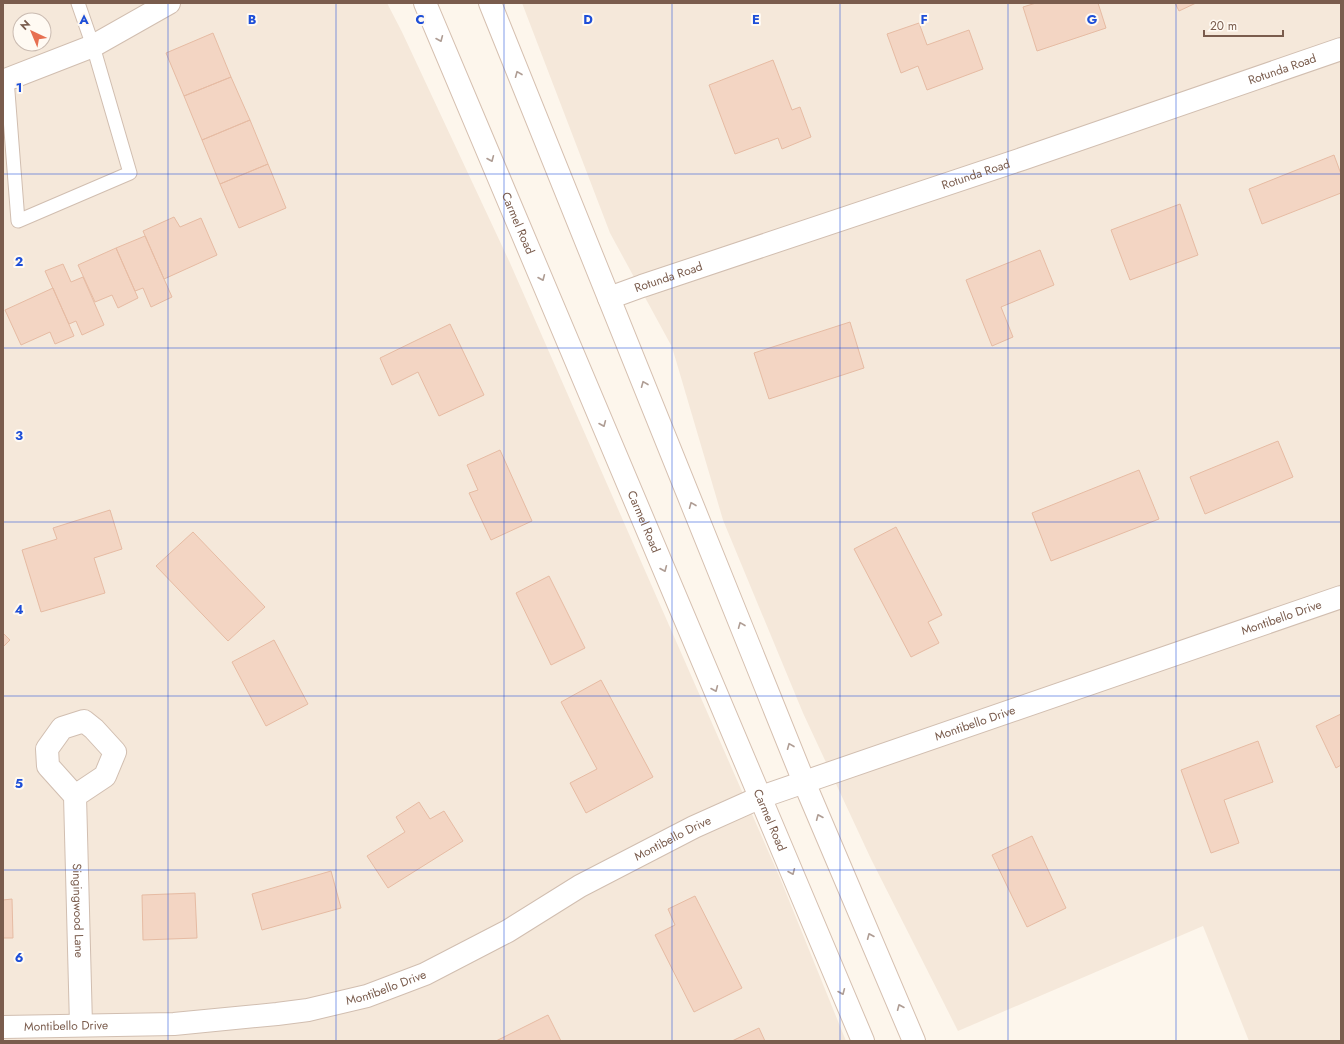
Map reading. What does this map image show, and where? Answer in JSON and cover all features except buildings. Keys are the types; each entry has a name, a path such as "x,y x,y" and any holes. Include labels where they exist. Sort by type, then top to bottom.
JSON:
{"street":[{"path":"93,46 143,3"},
{"path":"5,80 93,46 169,3"},
{"name":"Carmel Road","path":"425,3 863,1041"},
{"path":"490,3 804,782 914,1041"},
{"name":"Rotunda Road","path":"609,298 1030,157 1341,49"},
{"name":"Montibello Drive","path":"3,1027 174,1024 308,1010 367,996 432,970 508,931 580,886 694,827 761,797 1341,597"},
{"name":"Singingwood Lane","path":"75,796 81,1025"}],"lane":[{"path":"5,80 18,221 130,173 93,46 78,3"}],"shaded area":[{"path":"3,3 387,3 510,263 780,878 846,1041 3,1041"},
{"path":"522,3 1341,3 1341,1041 1249,1041 1203,926 958,1031 871,859 803,713 723,520 672,347 610,233"}]}
